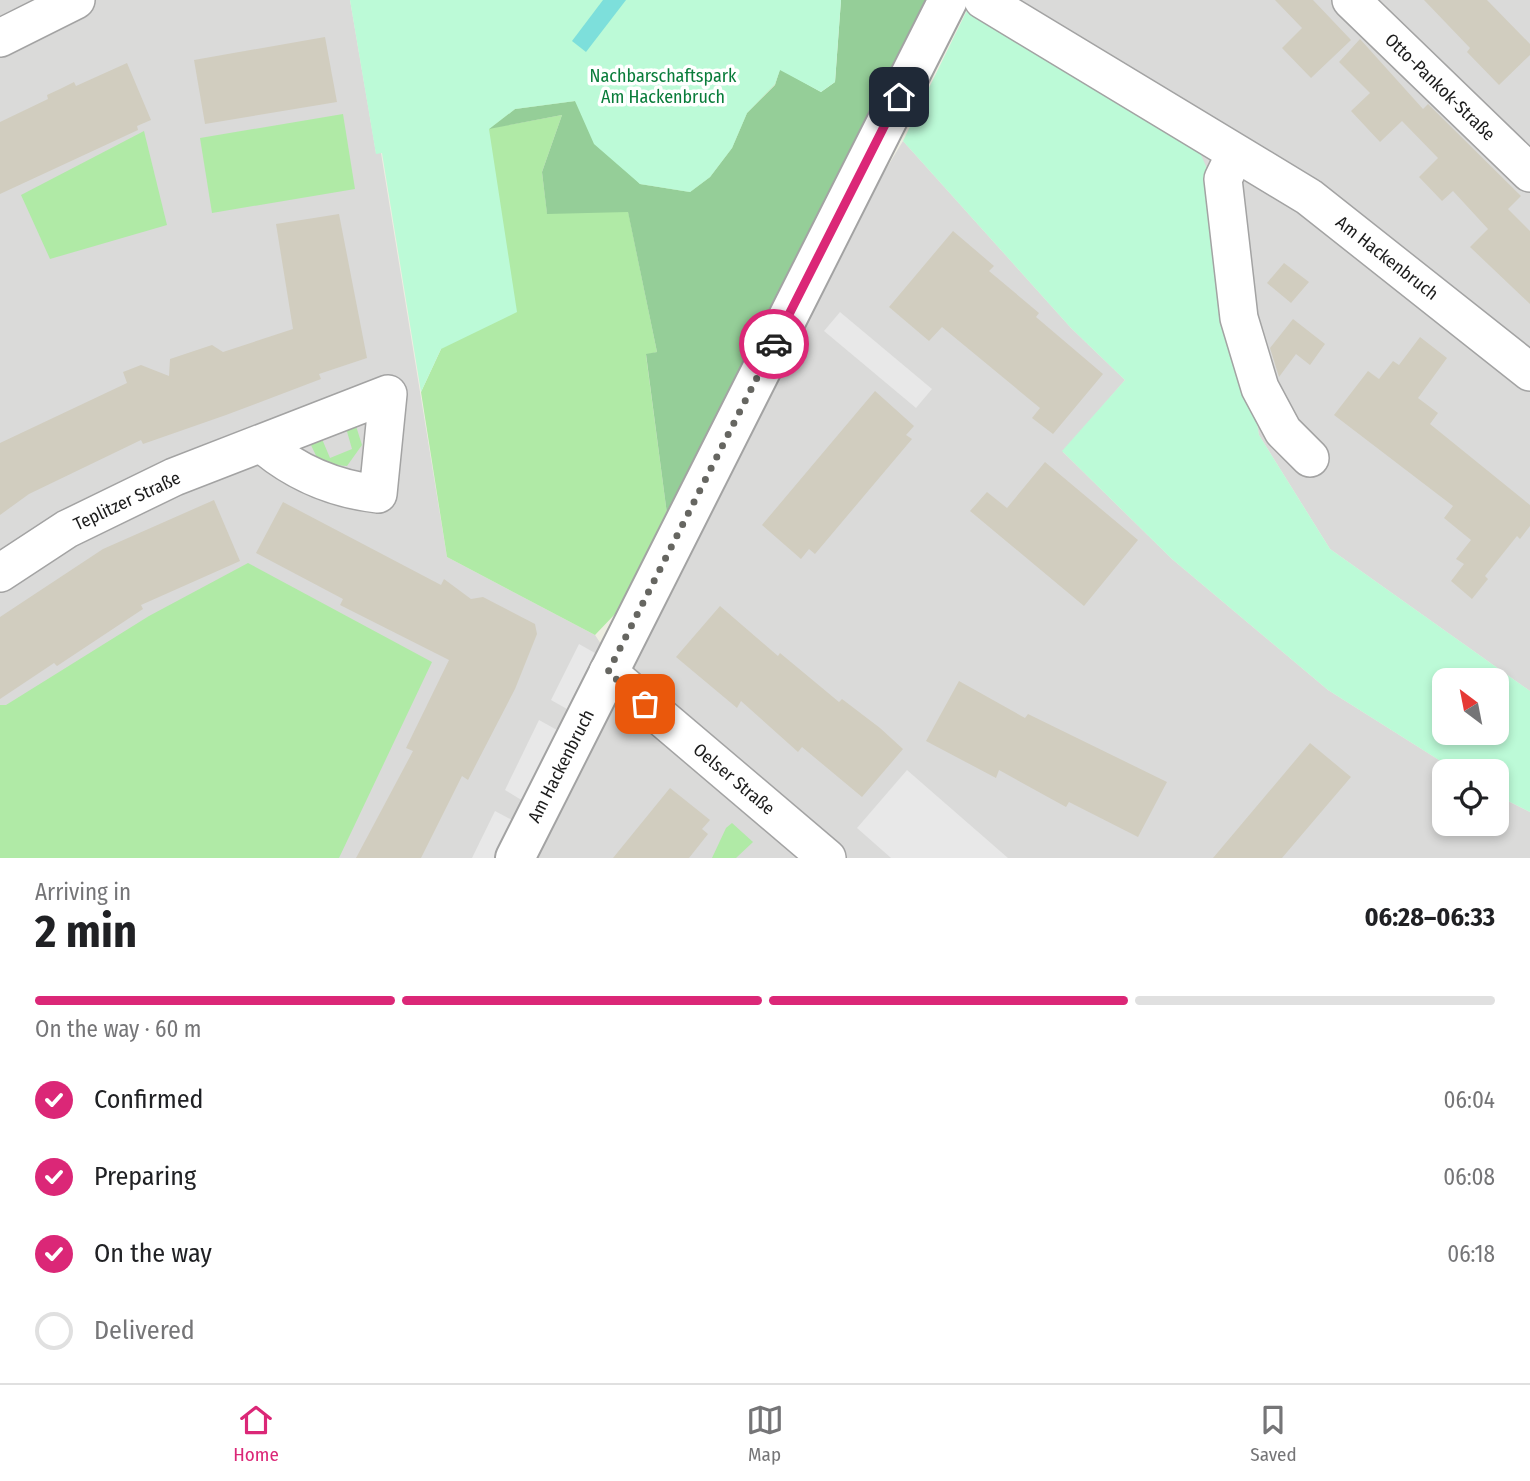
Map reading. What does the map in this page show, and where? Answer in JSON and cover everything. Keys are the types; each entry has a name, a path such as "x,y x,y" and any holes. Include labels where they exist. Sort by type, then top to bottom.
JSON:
{"street":[{"name":"Am Hackenbruch","path":"515,858 948,0"},
{"name":"Am Hackenbruch","path":"983,0 1308,197 1530,372"},
{"name":"Otto-Pankok-Straße","path":"1350,0 1530,173"},
{"path":"0,38 65,2"},
{"path":"1236,154 1223,179 1240,318 1260,388 1283,431 1310,458"},
{"name":"Teplitzer Straße","path":"0,573 67,529 174,477 262,444"},
{"name":"Oelser Straße","path":"608,672 827,858"}],"shaded area":[{"path":"0,0 350,0 376,153 381,153 447,557 595,635 607,653 500,858 0,858"},
{"path":"603,0 626,0 586,52 572,41"},
{"path":"979,0 1530,0 1530,691 1509,676 1509,668 1498,668 1330,549 1259,435 1219,196"},
{"path":"903,141 1071,328 1125,380 1063,452 1172,559 1328,690 1437,759 1432,759 1432,836 1509,836 1509,802 1530,812 1530,858 528,858 857,217"},
{"path":"840,312 932,389 916,408 824,331"},
{"path":"579,644 595,653 567,709 551,700"},
{"path":"539,720 557,730 523,801 505,790"},
{"path":"907,770 1008,858 891,858 857,828"},
{"path":"495,811 514,821 495,858 472,858"}],"green space":[{"name":"Nachbarschaftspark Am Hackenbruch","path":"350,0 841,0 835,82 821,92 780,70 775,84 747,113 732,148 710,177 690,192 640,184 594,144 575,101 515,109 489,129 517,312 441,349 421,392 382,153 376,154"},
{"path":"841,0 929,0 667,514 646,354 657,352 628,212 547,214 542,172 562,115 489,129 515,109 575,101 618,163 640,184 690,192 710,177 732,148 747,113 775,85 780,69 821,92 835,82"},
{"path":"972,0 1191,132 1219,196 1259,435 1330,549 1498,668 1432,668 1432,746 1508,746 1509,676 1530,691 1530,812 1509,802 1509,759 1437,759 1328,690 1172,559 1062,451 1125,380 1071,328 903,141"},
{"path":"741,61 753,61 780,69 775,84 747,113 732,148 710,177 690,192 640,184 594,144 575,101 515,109 491,128 562,115 542,172 547,213 628,211 657,352 646,355 667,514 616,613 595,635 447,557 421,392 441,349 434,285 435,249 451,111 465,82 475,75 500,66 526,65 552,70 605,98 642,101 682,93"},
{"path":"343,114 355,189 212,213 200,138"},
{"path":"144,131 167,225 50,259 21,195"},
{"path":"356,426 362,445 347,466 320,464 310,443 322,439 330,458 352,449 346,428"},
{"path":"248,563 432,662 339,858 0,858 0,705 6,705 149,616"},
{"path":"732,823 753,842 736,858 712,858 726,828"}],"building":[{"path":"1275,0 1313,0 1351,40 1311,78 1282,48 1302,28"},
{"path":"1424,0 1487,0 1530,44 1530,55 1499,85 1467,52 1470,48"},
{"path":"325,37 337,102 205,124 194,60"},
{"path":"1360,39 1423,109 1428,104 1521,196 1508,209 1530,231 1530,304 1470,247 1488,229 1453,191 1442,201 1419,177 1438,158 1402,121 1380,142 1351,111 1370,93 1339,62"},
{"path":"127,63 151,120 137,126 138,130 0,194 0,122 48,99 47,95 74,82 76,86"},
{"path":"339,214 367,358 319,374 321,379 226,415 143,444 141,440 29,494 0,515 0,443 127,383 123,372 141,365 169,376 170,359 212,345 223,352 293,329 276,224"},
{"path":"953,231 994,266 989,271 1039,313 1036,317 1103,374 1053,434 1032,418 1040,408 942,327 929,341 889,307"},
{"path":"1284,263 1309,282 1291,303 1267,283"},
{"path":"1293,319 1325,344 1310,365 1296,354 1279,377 1270,348"},
{"path":"1420,337 1447,358 1418,398 1438,413 1430,424 1530,505 1530,526 1520,539 1517,536 1485,576 1488,579 1472,599 1451,581 1464,564 1456,559 1471,540 1444,518 1453,506 1334,415 1368,371 1379,379 1393,361 1399,365"},
{"path":"875,391 914,426 906,435 912,439 815,554 809,549 801,559 762,525"},
{"path":"1045,462 1138,540 1084,606 970,511 987,492 1007,508"},
{"path":"214,500 240,561 141,605 143,609 57,666 54,663 0,699 0,617 103,549"},
{"path":"283,502 441,585 444,579 471,599 483,597 535,624 537,634 515,689 468,780 462,776 421,858 356,858 413,751 406,748 449,660 340,605 343,599 256,553"},
{"path":"720,606 778,656 780,653 839,702 842,699 903,749 862,797 802,747 798,752 741,701 737,708 676,657"},
{"path":"959,681 1025,718 1028,714 1167,782 1138,837 1069,802 1066,807 999,770 996,778 926,741"},
{"path":"1310,743 1351,777 1282,858 1213,858"},
{"path":"670,788 710,820 702,829 708,834 689,858 613,858"}],"way so far":[{"path":"645,704 608,672 774,344"}],"route":[{"path":"774,344 899,97"}]}
